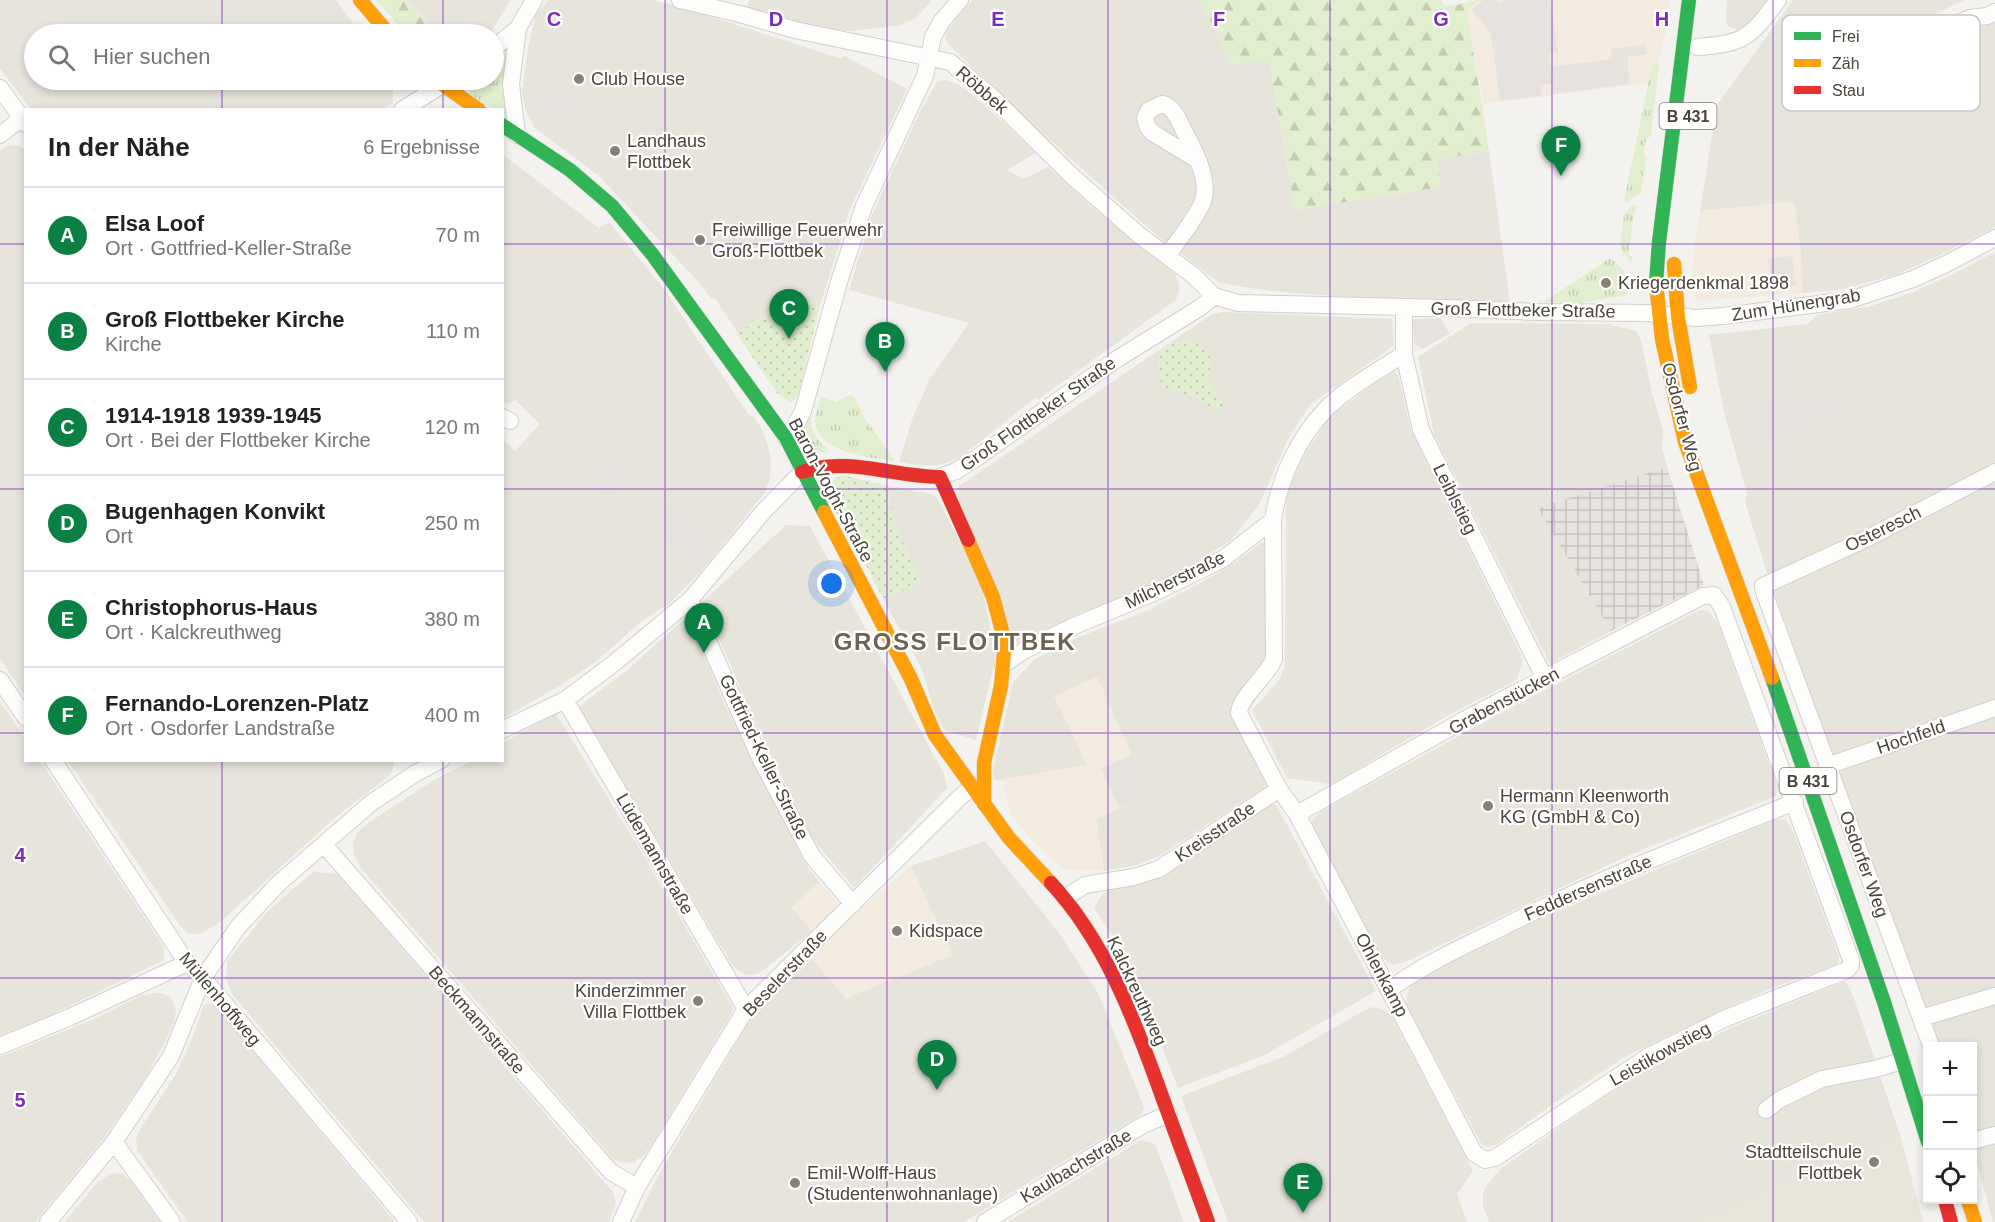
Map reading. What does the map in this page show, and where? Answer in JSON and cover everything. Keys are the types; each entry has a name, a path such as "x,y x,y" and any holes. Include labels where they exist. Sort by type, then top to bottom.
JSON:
{"street":[{"path":"360,0 380,24"},
{"path":"504,40 518,28 534,0"},
{"name":"Röbbek","path":"680,0 814,34 950,62 990,95 1073,177 1139,235 1194,276 1214,296"},
{"path":"786,438 803,411 839,282 864,206 925,76 933,37 941,22 960,0"},
{"name":"B 431","path":"1658,314 1656,286 1659,242 1689,0"},
{"name":"B 431","path":"1688,124 1701,0"},
{"path":"1697,47 1728,44 1743,39 1754,31 1778,0"},
{"path":"1980,17 1995,12"},
{"path":"510,130 518,28"},
{"path":"0,88 24,121 0,135"},
{"path":"405,108 430,90"},
{"path":"454,90 477,108"},
{"name":"Baron-Voght-Straße","path":"510,130 583,181 612,206 633,230 786,438 911,679 932,728 984,804"},
{"path":"1167,256 1202,202 1204,187 1199,161"},
{"name":"Zum Hünengrab","path":"1658,314 1678,317 1723,316 1850,300 1913,279 1995,238"},
{"name":"Osdorfer Weg","path":"1674,252 1678,317 1693,400"},
{"name":"Groß Flottbeker Straße","path":"802,472 821,466 844,465 915,476 940,477 956,471 1089,378 1201,307 1214,296 1238,303 1658,314"},
{"name":"Leiblstieg","path":"1404,307 1404,354 1421,430 1545,679"},
{"name":"Osdorfer Weg","path":"1658,314 1680,425 1691,460 1758,638 1884,1002 1906,1036 1908,1058 1923,1121"},
{"path":"1279,789 1239,710 1241,704 1268,672 1274,659 1273,520 1276,499 1283,476 1309,432 1326,410 1347,392 1404,354"},
{"name":"Osdorfer Weg","path":"1705,456 1714,518"},
{"path":"504,729 565,700 613,664 690,600 763,512 802,472"},
{"name":"Osteresch","path":"1769,582 1866,539 1995,472"},
{"path":"940,477 991,590 1004,634 1003,665 985,748 982,778 984,804"},
{"name":"Milcherstraße","path":"1003,665 1025,650 1074,626 1158,591 1223,559 1273,520"},
{"path":"1729,562 1714,595 1722,607 1795,802"},
{"name":"Osdorfer Weg","path":"1769,582 1763,586 1764,592 1929,1042"},
{"name":"Grabenstücken","path":"1297,814 1473,715 1703,596 1714,595"},
{"name":"Gottfried-Keller-Straße","path":"690,600 760,758 812,856 853,904"},
{"path":"0,680 24,715"},
{"name":"Lüdemannstraße","path":"565,700 746,1008"},
{"name":"Hochfeld","path":"1827,766 1995,708"},
{"path":"949,754 969,755 985,748"},
{"name":"Müllenhoffweg","path":"55,762 187,963 203,978 409,1222"},
{"path":"48,1222 114,1142 171,1056 203,978 238,927 278,885 413,767 433,762"},
{"name":"Beselerstraße","path":"621,1222 637,1186 746,1008 957,799 972,787"},
{"name":"Ohlenkamp","path":"1279,789 1297,814 1474,1153 1485,1160"},
{"name":"Kreisstraße","path":"1065,898 1085,885 1134,877 1159,869 1279,789"},
{"name":"Leistikowstieg","path":"1485,1160 1495,1158 1649,1056 1724,1019 1847,970 1851,965 1851,960 1795,802"},
{"name":"Feddersenstraße","path":"1390,989 1415,970 1548,904 1795,802"},
{"name":"Kalckreuthweg","path":"984,804 1009,838 1065,898 1095,943 1124,997 1208,1222"},
{"name":"Beckmannstraße","path":"324,845 610,1172 637,1186"},
{"path":"0,1046 81,1013 187,963"},
{"path":"1921,1018 1995,996"},
{"path":"1766,1110 1779,1100 1822,1079 1875,1069 1908,1058"},
{"name":"Kaulbachstraße","path":"985,1222 1143,1125 1169,1114"},
{"path":"1977,1139 1995,1134"},
{"path":"114,1142 172,1222"},
{"path":"1946,1204 1951,1222"},
{"path":"1969,1204 1975,1222"}],"shaded area":[{"path":"0,0 336,0 354,24 24,24 24,90 393,90 393,103 384,108 30,108 0,69"},
{"path":"406,0 511,0 496,24 430,24"},
{"path":"549,0 652,0 684,8 842,59 844,56 907,89 850,209 820,306 790,298 738,333 715,298 712,299 599,176 534,127 526,111 522,92 528,48 536,14"},
{"path":"749,0 932,0 916,18 902,25 854,31 816,28 747,7"},
{"path":"972,0 1200,0 1232,64 1269,60 1295,210 1441,187 1437,159 1489,151 1510,302 1444,302 1336,296 1269,291 1220,283 1155,234 1040,131 950,46 946,40 946,32"},
{"path":"1481,0 1669,0 1666,34 1659,62 1652,65 1648,83 1483,104 1467,11"},
{"path":"1483,0 1494,0 1499,4 1507,0 1550,0 1558,52 1549,53 1551,67 1612,59 1611,49 1645,44 1646,54 1628,57 1629,84 1554,94 1552,84 1540,85 1541,96 1500,101 1491,34 1472,9"},
{"path":"1727,0 1767,0 1747,25 1735,30 1728,26 1726,20"},
{"path":"1793,0 1964,0 1934,15 1782,15"},
{"path":"1782,15 1782,111 1980,111 1980,24 1991,19 1995,24 1995,227 1895,275 1839,290 1802,293 1801,254 1794,202 1700,211 1717,105"},
{"path":"947,80 959,85 979,100 1036,153 1007,170 1023,179 1048,167 1099,213 1175,274 1179,291 1176,300 1039,399 1036,397 961,457 937,465 916,465 899,462 913,417 930,379 969,323 849,290 872,215 920,112 937,82"},
{"path":"554,85 578,99 559,136 532,108 543,91"},
{"path":"18,145 24,149 24,694 0,658 0,151 6,146"},
{"path":"504,156 599,228 609,222 664,289 748,414 753,416 760,426 767,442 771,461 770,478 765,492 705,567 670,603 642,621 594,663 558,687 504,717 504,441 515,451 540,424 515,400 509,404 504,402"},
{"path":"1794,202 1801,251 1802,293 1699,301 1695,298 1692,265 1700,211"},
{"path":"1995,252 1995,465 1860,535 1768,576 1745,502 1747,494 1724,412 1709,335 1808,324 1817,315 1867,307 1914,292"},
{"path":"1792,256 1796,286 1772,289 1768,259"},
{"path":"1222,312 1390,319 1394,344 1310,405 1290,435 1259,505 1230,541 1182,571 1143,590 1078,614 1018,643 1013,639 957,493 959,486 1212,314"},
{"path":"1441,318 1450,334 1422,349 1414,344 1413,322 1415,319"},
{"path":"1471,323 1609,324 1636,331 1641,340 1652,393 1663,430 1662,448 1667,467 1539,508 1611,631 1550,664 1434,434 1418,357"},
{"path":"1735,338 1741,372 1721,375 1715,341"},
{"path":"1391,371 1398,375 1411,430 1523,659 1517,680 1454,712 1335,782 1329,784 1287,778 1252,710 1280,679 1285,665 1286,496 1302,459 1329,417"},
{"path":"1832,388 1835,401 1843,399 1846,412 1844,413 1845,421 1765,440 1761,427 1747,430 1742,410"},
{"path":"619,457 632,478 607,494 584,483"},
{"path":"1667,467 1704,585 1611,631 1538,508"},
{"path":"1995,479 1995,702 1842,757 1832,755 1773,588"},
{"path":"888,486 932,494 938,499 981,583 996,656 976,740 944,730 933,707 922,669 883,599 920,583 892,518"},
{"path":"683,500 713,547 689,571 655,518"},
{"path":"786,525 810,526 944,774 947,788 854,888 812,838 761,735 720,641 699,605"},
{"path":"1266,542 1266,663 1231,705 1230,713 1267,783 1265,787 1159,856 1137,865 1104,871 1096,819 1149,794 1097,677 1088,765 995,781 993,771 1013,682 1035,659 1079,637 1146,611 1197,585"},
{"path":"1700,610 1707,610 1717,621 1777,786 1776,796 1625,857 1407,961 1393,965 1381,957 1313,827 1312,821 1320,812 1497,715"},
{"path":"685,618 699,643 724,703 764,783 805,863 819,882 792,907 812,931 757,974 748,975 733,966 578,707 625,672"},
{"path":"1097,677 1149,795 1096,819 1104,871 1062,869 1027,835 1012,815 1001,780 1087,765 1054,696"},
{"path":"0,701 24,737 24,762 41,762 164,947 164,960 49,1016 0,1036"},
{"path":"555,712 734,1009 651,1146 634,1162 624,1163 613,1159 360,867 354,855 353,844 357,833 368,823 432,781 469,762 504,762 504,742"},
{"path":"1995,715 1995,990 1928,1010 1924,1007 1839,774 1844,769"},
{"path":"1132,755 1149,795 1119,808 1101,768"},
{"path":"69,762 395,762 391,774 336,817 219,923 200,934 189,934 181,927"},
{"path":"1272,803 1277,806 1376,991 1265,1055 1178,1088 1133,974 1117,942 1095,910 1095,906 1102,895 1108,891 1146,880"},
{"path":"1776,819 1786,820 1793,832 1838,954 1839,961 1836,965 1774,987 1625,1057 1554,1103 1496,1145 1486,1147 1481,1143 1406,1004 1410,986 1417,979 1545,917"},
{"path":"985,841 1059,933 1098,993 1144,1107 1142,1114 964,1222 635,1222 660,1172 754,1013 812,959 846,998 952,955 911,866"},
{"path":"911,866 952,955 846,998 812,959 839,927"},
{"path":"313,872 338,874 613,1192 616,1203 609,1222 424,1222 232,994 226,978 227,961 268,911"},
{"path":"819,882 838,902 819,929 812,931 792,907"},
{"path":"1845,981 1854,998 1901,1138 1794,1180 1698,1222 1489,1222 1483,1206 1483,1193 1489,1182 1502,1168 1641,1072 1728,1029"},
{"path":"163,993 170,997 176,1011 174,1024 146,1077 104,1138 35,1222 0,1222 0,1057 94,1019 142,995"},
{"path":"1995,1002 1995,1127 1977,1132 1977,1042 1937,1042 1931,1024 1932,1020"},
{"path":"210,1003 217,1007 395,1222 188,1222 138,1152 136,1139 140,1129 176,1074 204,1005"},
{"path":"1373,1007 1390,1013 1473,1171 1457,1194 1467,1222 1228,1222 1181,1096 1285,1056"},
{"name":"Stadtteilschule Flottbek","path":"1901,1138 1923,1222 1698,1222 1794,1180"},
{"path":"1141,1140 1155,1144 1184,1222 1008,1222"},
{"path":"1995,1142 1995,1222 1993,1222 1977,1163 1977,1149"},
{"path":"112,1173 122,1174 131,1181 160,1222 64,1222 98,1182"}],"green space":[{"path":"376,0 406,0 430,24 397,24"},
{"path":"1200,0 1441,0 1445,6 1450,6 1481,0 1467,11 1489,151 1437,159 1441,187 1295,210 1269,60 1232,64"},
{"path":"511,43 509,119 504,116 504,108 490,107 478,100 469,90 504,90 504,49"},
{"path":"1659,62 1651,136 1646,139 1644,152 1647,158 1641,193 1628,202 1624,201 1652,65"},
{"path":"1633,205 1638,207 1634,211 1629,254 1633,258 1630,261 1620,249 1624,214"},
{"path":"1610,258 1620,266 1625,274 1628,282 1628,295 1580,303 1543,302"},
{"path":"790,298 820,306 799,392 792,402 777,393 737,334"},
{"path":"1189,340 1202,347 1209,356 1211,368 1208,382 1224,404 1219,412 1185,394 1167,389 1159,377 1158,363 1164,349 1175,342"},
{"path":"849,395 854,397 864,417 895,461 846,452 825,440 818,431 815,417 821,397 836,402"},
{"path":"809,416 815,435 827,448 828,453 806,451 798,439 800,430"},
{"path":"842,475 888,486 892,518 921,583 883,599 847,527 822,494 836,478"}],"traffic: fast":[{"path":"1656,283 1689,0"},
{"path":"504,126 570,170 612,206 652,254 786,438 824,512"},
{"path":"1772,678 1884,1002 1923,1126"}],"traffic: slow":[{"path":"360,0 380,24"},
{"path":"450,90 476,108"},
{"path":"1674,264 1678,317 1690,387"},
{"path":"1656,283 1662,339 1685,442 1772,678"},
{"path":"824,512 911,679 935,735 1009,838 1051,883"},
{"path":"968,540 993,597 1005,642 1001,686 984,763 984,804"},
{"path":"1969,1204 1975,1222"}],"traffic: jam":[{"path":"802,472 836,466 940,477 968,540"},
{"path":"1051,883 1087,929 1115,980 1149,1061 1208,1222"},
{"path":"1946,1204 1951,1222"}],"place":[{"name":"Club House","path":"579,79"},
{"name":"Landhaus Flottbek","path":"615,151"},
{"name":"Fernando-Lorenzen-Platz","path":"1561,176"},
{"name":"Freiwillige Feuerwehr Groß-Flottbek","path":"700,240"},
{"name":"Kriegerdenkmal 1898","path":"1606,283"},
{"name":"1914-1918 1939-1945","path":"789,339"},
{"name":"Groß Flottbeker Kirche","path":"885,372"},
{"name":"Elsa Loof","path":"704,653"},
{"name":"Hermann Kleenworth KG (GmbH & Co)","path":"1488,806"},
{"name":"Kidspace","path":"897,931"},
{"name":"Kinderzimmer Villa Flottbek","path":"698,1001"},
{"name":"Bugenhagen Konvikt","path":"937,1090"},
{"name":"Stadtteilschule Flottbek","path":"1874,1162"},
{"name":"Emil-Wolff-Haus (Studentenwohnanlage)","path":"795,1183"},
{"name":"Christophorus-Haus","path":"1303,1213"}],"district":[{"name":"GROSS FLOTTBEK","path":"955,642"}]}
